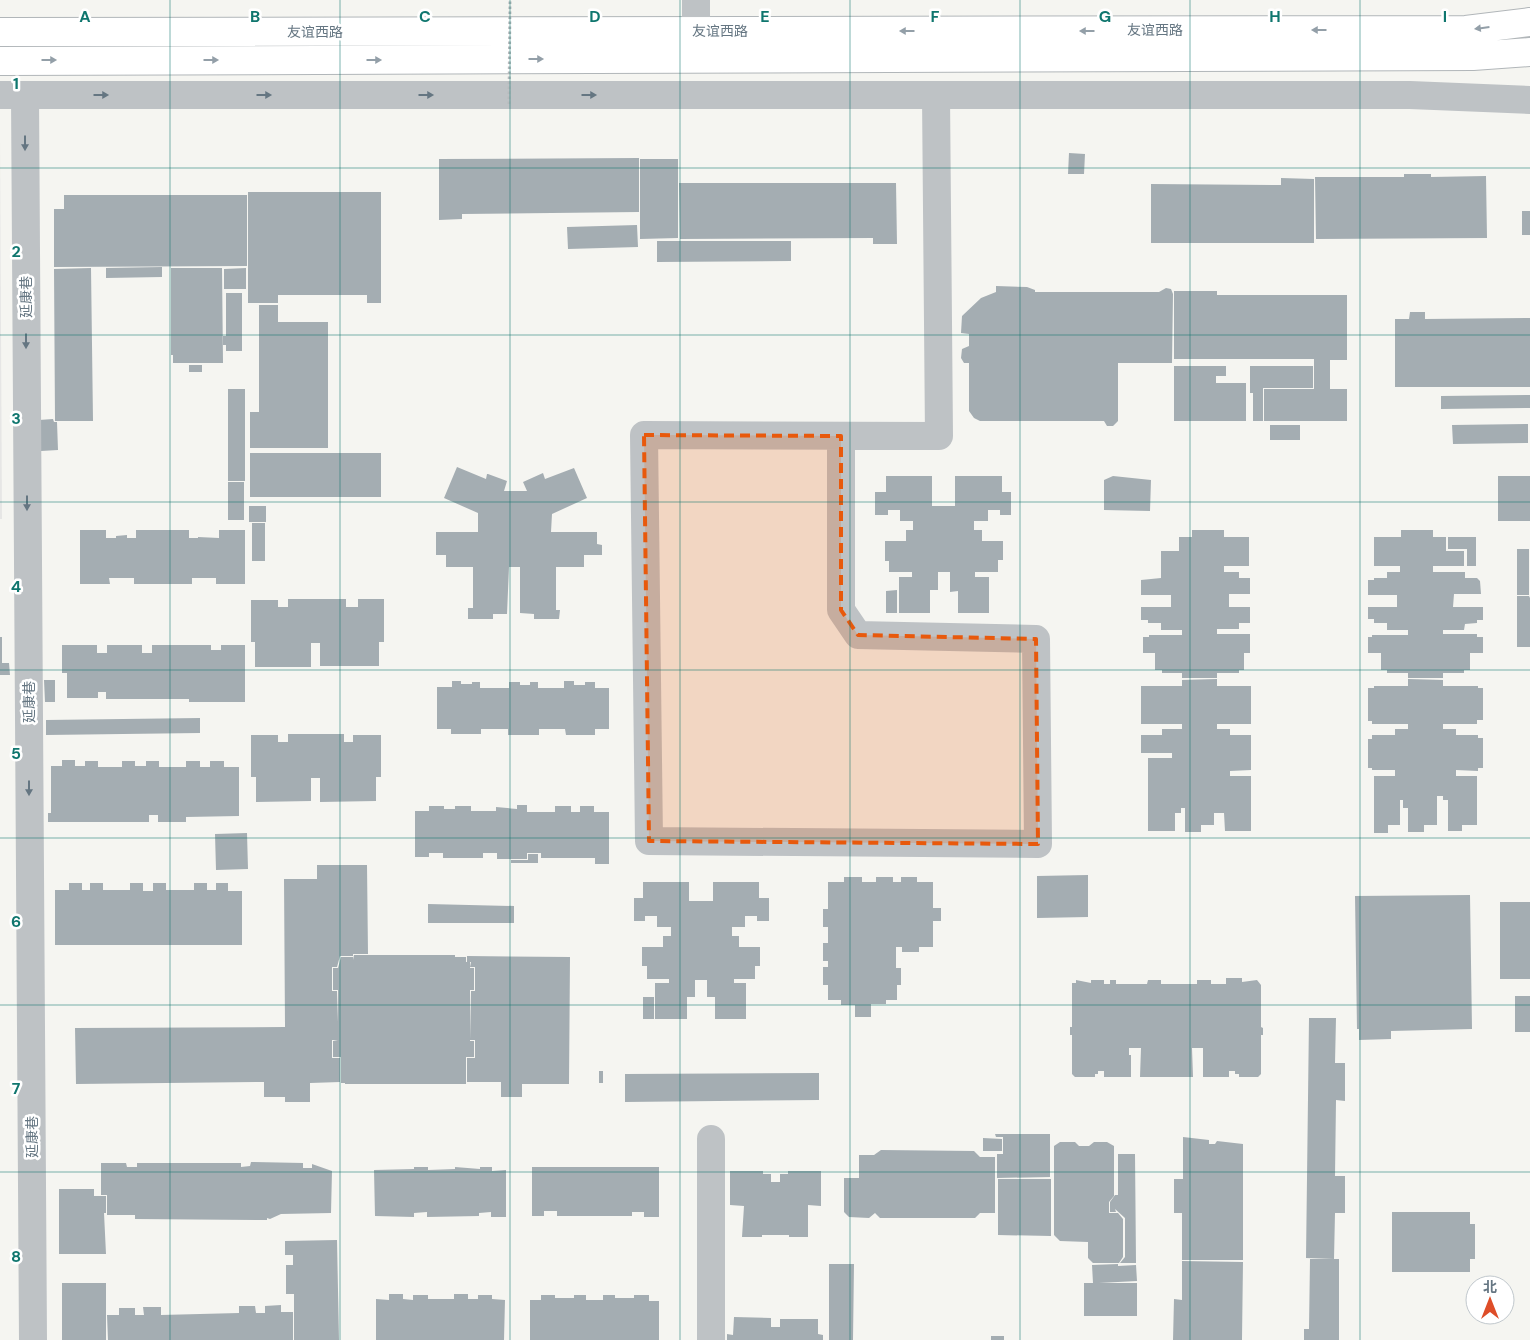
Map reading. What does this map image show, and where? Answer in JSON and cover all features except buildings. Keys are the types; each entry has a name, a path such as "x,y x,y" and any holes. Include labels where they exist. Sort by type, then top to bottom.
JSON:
{"main road":[{"name":"友谊西路","path":"0,32 1466,30 1530,22"},
{"name":"友谊西路","path":"0,61 1472,56 1530,52"}],"street":[{"path":"696,0 696,32"},
{"path":"12,95 1410,96 1530,100"},
{"name":"延康巷","path":"12,95 33,1340"},
{"path":"841,436 841,610 858,635 1036,639 1038,844 648,841 644,435 939,436 936,95"},
{"path":"711,1139 711,1340"}],"path":[{"path":"509,104 510,0"}],"highlighted area":[{"path":"644,435 841,436 841,610 858,635 1036,639 1038,844 649,841"}],"shaded area":[{"path":"0,136 2,519 0,519"}]}
